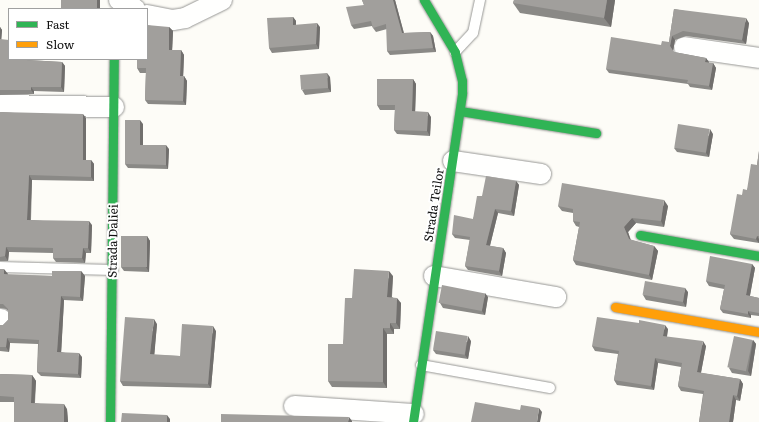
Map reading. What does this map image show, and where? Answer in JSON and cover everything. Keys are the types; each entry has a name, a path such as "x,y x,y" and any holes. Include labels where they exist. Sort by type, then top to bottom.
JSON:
{"street":[{"path":"119,0 133,8"},
{"path":"148,15 173,20 185,18 222,0"},
{"name":"Strada Teilor","path":"414,418 434,276 453,161 460,111 462,81 455,52 424,0"},
{"path":"684,47 759,58"},
{"name":"Strada Daliei","path":"110,422 113,270 114,60"},
{"path":"0,105 114,107"},
{"path":"460,111 596,133"},
{"path":"453,161 541,174"},
{"path":"640,235 759,256"},
{"path":"434,276 556,297"},
{"path":"615,307 759,332"},
{"path":"294,406 414,418"}],"lane":[{"path":"455,52 473,34 480,0"},
{"path":"0,267 113,270"},
{"path":"421,365 550,388"}],"building":[{"path":"61,0 97,0 97,8 61,8"},
{"path":"362,0 393,0 402,33 430,32 433,48 387,51 386,24 373,28 371,21 351,25 346,7 364,5"},
{"path":"514,0 607,0 604,18 513,3"},
{"path":"674,9 746,18 742,40 683,31 672,36 670,46 674,52 706,58 705,62 713,63 709,86 687,83 688,80 606,69 611,37 661,45 662,41 669,42"},
{"path":"293,17 293,25 317,23 316,44 269,48 267,18"},
{"path":"148,25 169,27 169,50 181,50 180,76 184,76 183,101 145,100 146,68 137,68 137,60 148,60"},
{"path":"0,39 8,40 8,60 62,62 61,87 31,87 31,90 0,90"},
{"path":"327,73 328,88 301,90 300,75"},
{"path":"377,79 413,79 412,111 428,112 427,131 394,130 395,105 377,105"},
{"path":"0,112 83,114 83,160 91,160 91,177 29,175 27,220 89,221 88,248 83,248 82,258 53,258 53,248 6,247 5,256 0,257"},
{"path":"125,120 140,120 140,145 166,145 166,165 125,164"},
{"path":"678,124 710,129 706,153 674,148"},
{"path":"759,151 759,236 757,236 756,239 730,234 737,194 742,195 743,189 747,190 751,164 757,165"},
{"path":"486,176 516,181 511,211 495,209 486,245 503,248 499,271 465,266 470,237 452,234 454,215 473,219 477,196 482,196"},
{"path":"562,183 664,200 661,221 632,218 624,227 629,239 654,246 649,275 573,260 580,222 573,221 573,209 558,206"},
{"path":"121,236 147,236 147,267 121,267"},
{"path":"710,256 752,264 746,295 759,298 759,313 748,311 748,314 720,309 725,285 706,281"},
{"path":"0,269 4,269 4,274 52,276 52,271 81,271 80,297 61,296 57,352 79,353 78,374 37,372 39,340 7,338 6,347 0,347 0,325 3,325 8,320 8,309 3,304 0,304"},
{"path":"354,269 389,271 387,297 397,298 396,323 390,323 390,328 383,328 383,382 328,381 328,344 343,344 345,298 352,298"},
{"path":"645,281 685,288 683,302 643,295"},
{"path":"442,285 485,293 482,311 439,303"},
{"path":"125,317 154,319 150,354 180,356 182,324 213,326 208,384 120,381"},
{"path":"597,317 639,323 639,320 665,325 663,336 703,341 697,372 740,379 737,396 733,395 729,422 699,422 704,391 678,386 682,363 655,358 651,386 614,380 619,351 592,346"},
{"path":"436,331 468,336 465,355 433,350"},
{"path":"734,336 753,340 746,371 727,367"},
{"path":"0,374 32,375 31,403 64,404 64,422 14,422 14,397 0,396"},
{"path":"475,402 520,410 521,405 539,408 537,422 471,422"},
{"path":"122,413 167,415 167,422 121,422"},
{"path":"221,414 349,417 348,422 221,422"}],"traffic: fast":[{"path":"413,422 462,93 462,81 455,52 424,0"},
{"path":"110,422 114,60"},
{"path":"460,111 596,133"},
{"path":"640,235 759,256"}],"traffic: slow":[{"path":"615,307 759,332"}]}
